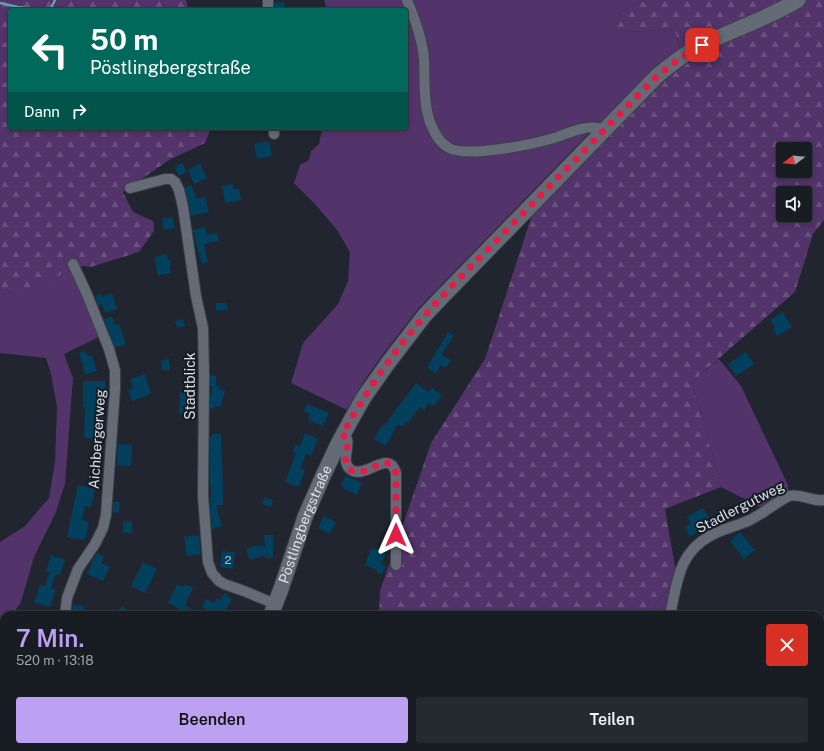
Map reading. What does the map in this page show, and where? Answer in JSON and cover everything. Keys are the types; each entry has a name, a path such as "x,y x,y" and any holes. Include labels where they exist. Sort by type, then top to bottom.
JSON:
{"main road":[{"name":"Pöstlingbergstraße","path":"272,607 322,476 342,435 364,397 406,338 424,316 657,76 680,58 711,41 780,10 798,0"}],"street":[{"path":"407,0 415,19 422,44 426,102 430,121 438,138 448,148 455,151 464,152 477,151 536,142 588,128 598,128 602,132"},
{"name":"Stadtblick","path":"130,188 165,179 171,179 175,182 179,190 183,207 196,296 203,328 203,496 208,562 212,573 219,581 244,591 272,607"},
{"name":"Aichbergerweg","path":"65,611 67,598 78,569 95,544 103,528 106,515 115,389 115,370 111,356 92,305 73,264"},
{"name":"Pöstlingbergstraße","path":"342,435 347,441 346,462 352,470 362,472 383,463 392,464 395,468 396,565"},
{"name":"Stadlergutweg","path":"671,611 678,576 682,567 690,551 703,540 718,532 751,519 789,496 795,495 816,500 824,500"}],"green space":[{"path":"0,0 186,0 188,8 8,8 8,130 210,130 205,143 169,160 123,192 133,212 153,221 154,231 139,252 91,267 83,266 77,255 68,252 63,259 66,267 65,272 31,292 12,292 0,294"},
{"path":"324,0 403,0 406,8 326,8"},
{"path":"412,0 644,0 617,14 621,32 672,30 676,34 681,52 605,121 577,127 556,134 497,145 464,149 445,142 433,120"},
{"path":"644,0 824,0 824,220 813,234 795,292 692,382 721,487 665,509 677,578 650,611 379,611 380,591 431,443 485,359 532,215 661,83 685,64 676,34 672,30 621,32 614,28 612,21 617,14"},
{"path":"408,13 415,32 420,57 422,92 447,151 586,133 588,134 418,309 380,358 362,384 347,410 291,383 303,343 338,304 348,281 350,252 337,230 314,203 294,183 300,165 309,160 311,151 319,144 322,130 408,130"},
{"path":"68,252 77,255 83,266 73,273 101,336 64,354 73,378 65,484 56,512 34,557 21,602 15,611 0,611 0,542 25,526 49,498 55,462 57,407 51,374 46,358 0,353 0,294 12,292 31,292 66,267 63,259"},
{"path":"719,359 741,386 788,485 789,493 762,508 721,487 692,382"},
{"path":"677,578 669,611 650,611"}],"building":[{"path":"284,2 285,8 274,8 274,3"},
{"path":"269,141 272,156 257,159 254,144"},
{"path":"182,163 187,172 179,176 175,167"},
{"path":"200,164 207,178 194,184 188,170"},
{"path":"233,184 234,189 239,188 241,200 225,203 222,186"},
{"path":"191,185 197,199 205,197 209,212 191,216 185,188"},
{"path":"172,217 175,228 164,230 162,219"},
{"path":"205,227 207,235 217,233 219,241 204,244 208,262 202,264 193,230"},
{"path":"167,254 168,260 170,260 171,273 158,276 154,257"},
{"path":"112,293 117,309 105,313 102,304 98,305 95,296 101,294 102,297"},
{"path":"216,303 227,303 227,310 216,311"},
{"path":"783,312 792,327 777,336 773,329 775,327 770,320"},
{"path":"112,316 115,325 119,324 126,344 115,348 104,319"},
{"path":"183,319 185,326 177,328 175,321"},
{"path":"448,332 454,336 441,355 451,360 446,368 441,365 436,373 427,368"},
{"path":"85,351 89,356 92,355 97,371 85,375 79,353"},
{"path":"746,352 754,364 736,376 728,364"},
{"path":"169,359 170,370 162,370 161,360"},
{"path":"145,374 151,394 132,401 128,390 133,389 130,379"},
{"path":"210,375 216,376 216,386 219,386 219,389 225,391 221,407 215,406 214,409 210,408 210,397 213,387 210,386"},
{"path":"83,381 105,381 105,407 103,407 102,439 84,438 85,407 83,407"},
{"path":"416,383 428,392 432,388 442,395 434,406 429,403 424,410 420,407 409,422 407,421 402,427 398,424 386,446 374,439 382,425 384,426"},
{"path":"180,392 193,393 193,398 195,398 195,410 193,410 193,415 179,414"},
{"path":"307,404 329,413 323,426 308,420 310,414 304,411"},
{"path":"305,433 318,439 311,456 306,454 300,468 305,470 299,487 285,482 296,453 293,452 296,444 300,446"},
{"path":"212,434 221,434 223,505 216,505 222,526 212,529 210,509 210,437 212,437"},
{"path":"118,444 132,445 131,466 117,465"},
{"path":"345,476 362,483 357,495 341,486"},
{"path":"78,485 95,489 91,508 85,506 82,520 89,522 85,540 67,537"},
{"path":"264,497 273,500 271,507 262,504"},
{"path":"113,502 120,502 119,513 113,512"},
{"path":"703,508 711,521 698,529 699,531 690,537 685,527 691,524 687,517"},
{"path":"324,516 336,522 330,534 318,528"},
{"path":"123,521 132,521 132,533 123,533"},
{"path":"740,532 755,550 744,559 730,541"},
{"path":"199,535 201,554 187,556 184,537"},
{"path":"264,535 273,535 273,558 265,558 265,555 250,560 246,549 254,546 265,546"},
{"path":"372,547 386,553 381,564 386,566 382,575 376,572 377,570 365,565"},
{"path":"222,551 235,552 233,569 220,567"},
{"path":"97,553 104,556 101,563 110,567 103,581 87,574"},
{"path":"51,555 65,560 60,575 56,574 51,588 56,590 50,607 34,602 40,585 45,586 50,572 46,571"},
{"path":"143,562 157,569 145,593 131,586"},
{"path":"177,584 183,587 184,584 193,588 185,605 191,608 190,611 179,611 180,609 168,603"},
{"path":"225,593 232,599 225,611 209,611 202,607 206,599 214,603 217,598 220,600"},
{"path":"73,606 84,606 83,611 72,611"},
{"path":"122,606 128,611 118,611"}],"waterway":[{"path":"51,8 55,0"},
{"path":"0,3 27,8"}],"route":[{"path":"396,535 395,468 392,464 383,463 362,472 358,472 352,470 346,462 347,441 342,435 364,397 406,338 448,290 657,76 668,66 702,45"}]}
